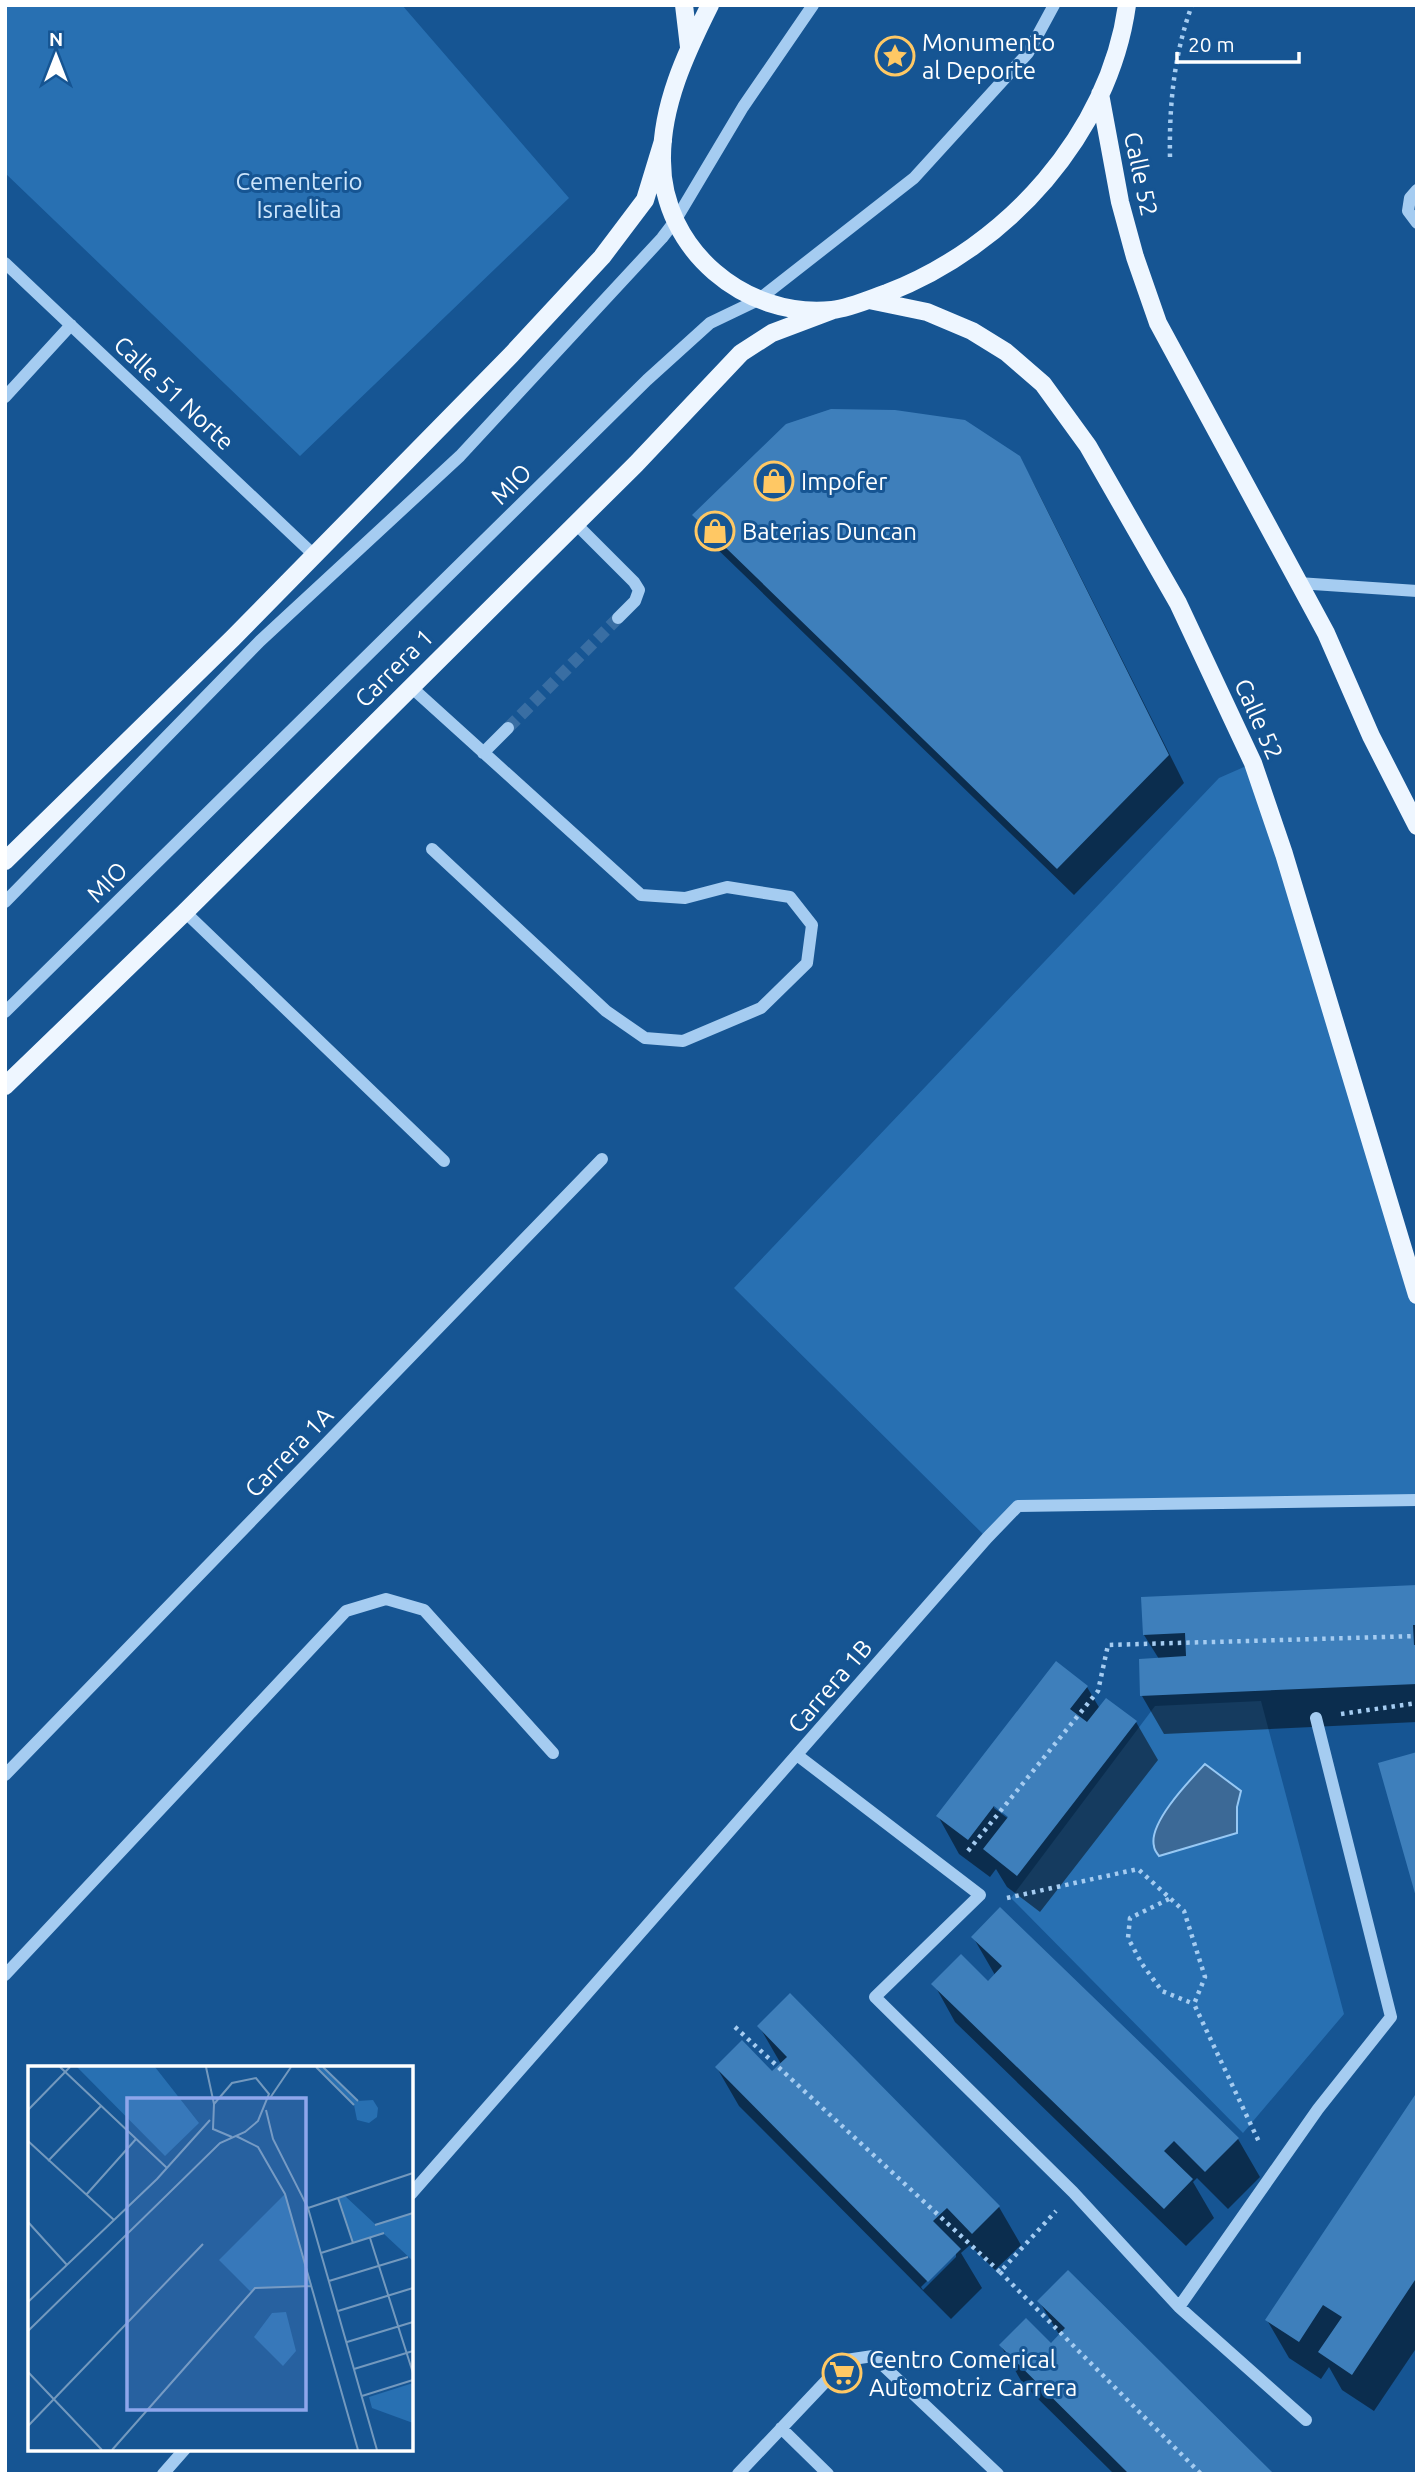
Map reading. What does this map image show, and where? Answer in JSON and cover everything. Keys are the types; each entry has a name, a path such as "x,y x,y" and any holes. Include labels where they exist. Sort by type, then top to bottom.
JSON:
{"main road":[{"path":"684,5 689,47"},
{"path":"5,861 223,648 512,354 602,257 645,200 663,141 673,93 689,47 710,5"},
{"path":"1124,29 1127,5"},
{"path":"663,141 664,182 675,221 686,241 709,268 737,289 758,300 794,309 833,310 869,300 903,287 935,270 995,230 1021,207 1066,155 1100,94 1135,5"},
{"name":"Calle 52","path":"1100,94 1120,202 1135,257 1158,323 1326,633 1371,736 1417,826"},
{"name":"Calle 52","path":"869,300 927,312 972,331 1006,352 1043,384 1088,446 1178,603 1253,763 1280,841 1417,1295"},
{"name":"Carrera 1","path":"5,1086 185,912 636,464 741,353 772,334 833,310"}],"street":[{"path":"5,902 260,641 460,456 662,238 675,221 743,107 813,5"},
{"name":"MIO","path":"5,1012 647,380 710,323 758,300 914,177 1027,53 1054,5"},
{"path":"1417,190 1410,198 1408,211 1417,223"},
{"name":"Calle 51 Norte","path":"5,263 314,555"},
{"path":"5,397 71,325"},
{"path":"575,523 639,590 635,601 618,618"},
{"path":"1298,583 1417,591"},
{"path":"410,686 641,895 685,898 727,887 790,897 812,925 807,963 761,1008 683,1041 645,1038 606,1011 432,849"},
{"path":"483,752 508,728"},
{"path":"185,912 444,1161"},
{"name":"Carrera 1A","path":"5,1775 602,1159"},
{"name":"Carrera 1B","path":"413,2192 1018,1506 1417,1500"},
{"path":"5,1975 346,1611 386,1599 424,1610 553,1753"},
{"path":"1180,2307 1318,2109 1391,2017 1316,1718"},
{"path":"797,1755 980,1895 875,1997 1073,2192 1180,2307 1306,2420"},
{"path":"738,2474 846,2360 873,2356 998,2474"},
{"path":"781,2428 828,2474"},
{"path":"163,2474 183,2451"}],"path":[{"path":"1170,157 1172,89 1192,5"},
{"path":"951,1873 1098,1691 1108,1645 1417,1636"},
{"path":"1316,1718 1417,1703"},
{"path":"980,1895 1011,1898 1138,1869 1184,1912 1205,1977 1194,2004"},
{"path":"1169,1899 1130,1917 1128,1938 1142,1964 1162,1991 1194,2004 1273,2174"},
{"path":"735,2027 1000,2272 1201,2474"},
{"path":"1000,2272 1073,2192"}],"green space":[{"name":"Cementerio Israelita","path":"5,5 402,5 569,198 300,456 5,173"},
{"path":"1253,763 1417,1295 1417,1500 1018,1506 987,1538 734,1288 1219,778"},
{"path":"1261,1701 1344,2014 1243,2133 1011,1898 1155,1706"}],"shaded area":[{"path":"1205,1764 1241,1791 1237,1807 1237,1833 1159,1856 1154,1846 1157,1826 1172,1802"}],"building":[{"path":"831,409 895,410 965,420 1020,456 1169,755 1057,869 692,515 786,424"},
{"path":"1417,1585 1417,1625 1413,1625 1414,1645 1417,1645 1417,1684 1140,1696 1139,1659 1186,1656 1185,1633 1143,1635 1141,1597"},
{"path":"1056,1661 1088,1686 1070,1709 1087,1722 1106,1698 1137,1721 1017,1876 983,1849 1008,1817 994,1806 968,1840 936,1816"},
{"path":"1417,1752 1417,1897 1416,1897 1378,1763"},
{"path":"1000,1907 1239,2138 1205,2172 1174,2141 1164,2151 1193,2179 1164,2209 931,1984 961,1954 988,1981 1002,1966 971,1937"},
{"path":"790,1993 1000,2206 972,2234 947,2208 933,2221 961,2249 928,2282 715,2067 742,2040 772,2071 787,2057 757,2026"},
{"path":"1417,2092 1417,2277 1352,2375 1318,2352 1342,2317 1323,2305 1299,2342 1265,2320"},
{"path":"1068,2270 1274,2474 1129,2474 999,2345 1026,2318 1051,2343 1065,2328 1037,2301"}],"tunnel":[{"path":"508,728 618,618"}],"place":[{"name":"Monumento al Deporte","path":"895,56"},
{"name":"Impofer","path":"774,481"},
{"name":"Baterias Duncan","path":"715,531"},
{"name":"Centro Comerical Automotriz Carrera","path":"842,2373"}]}
